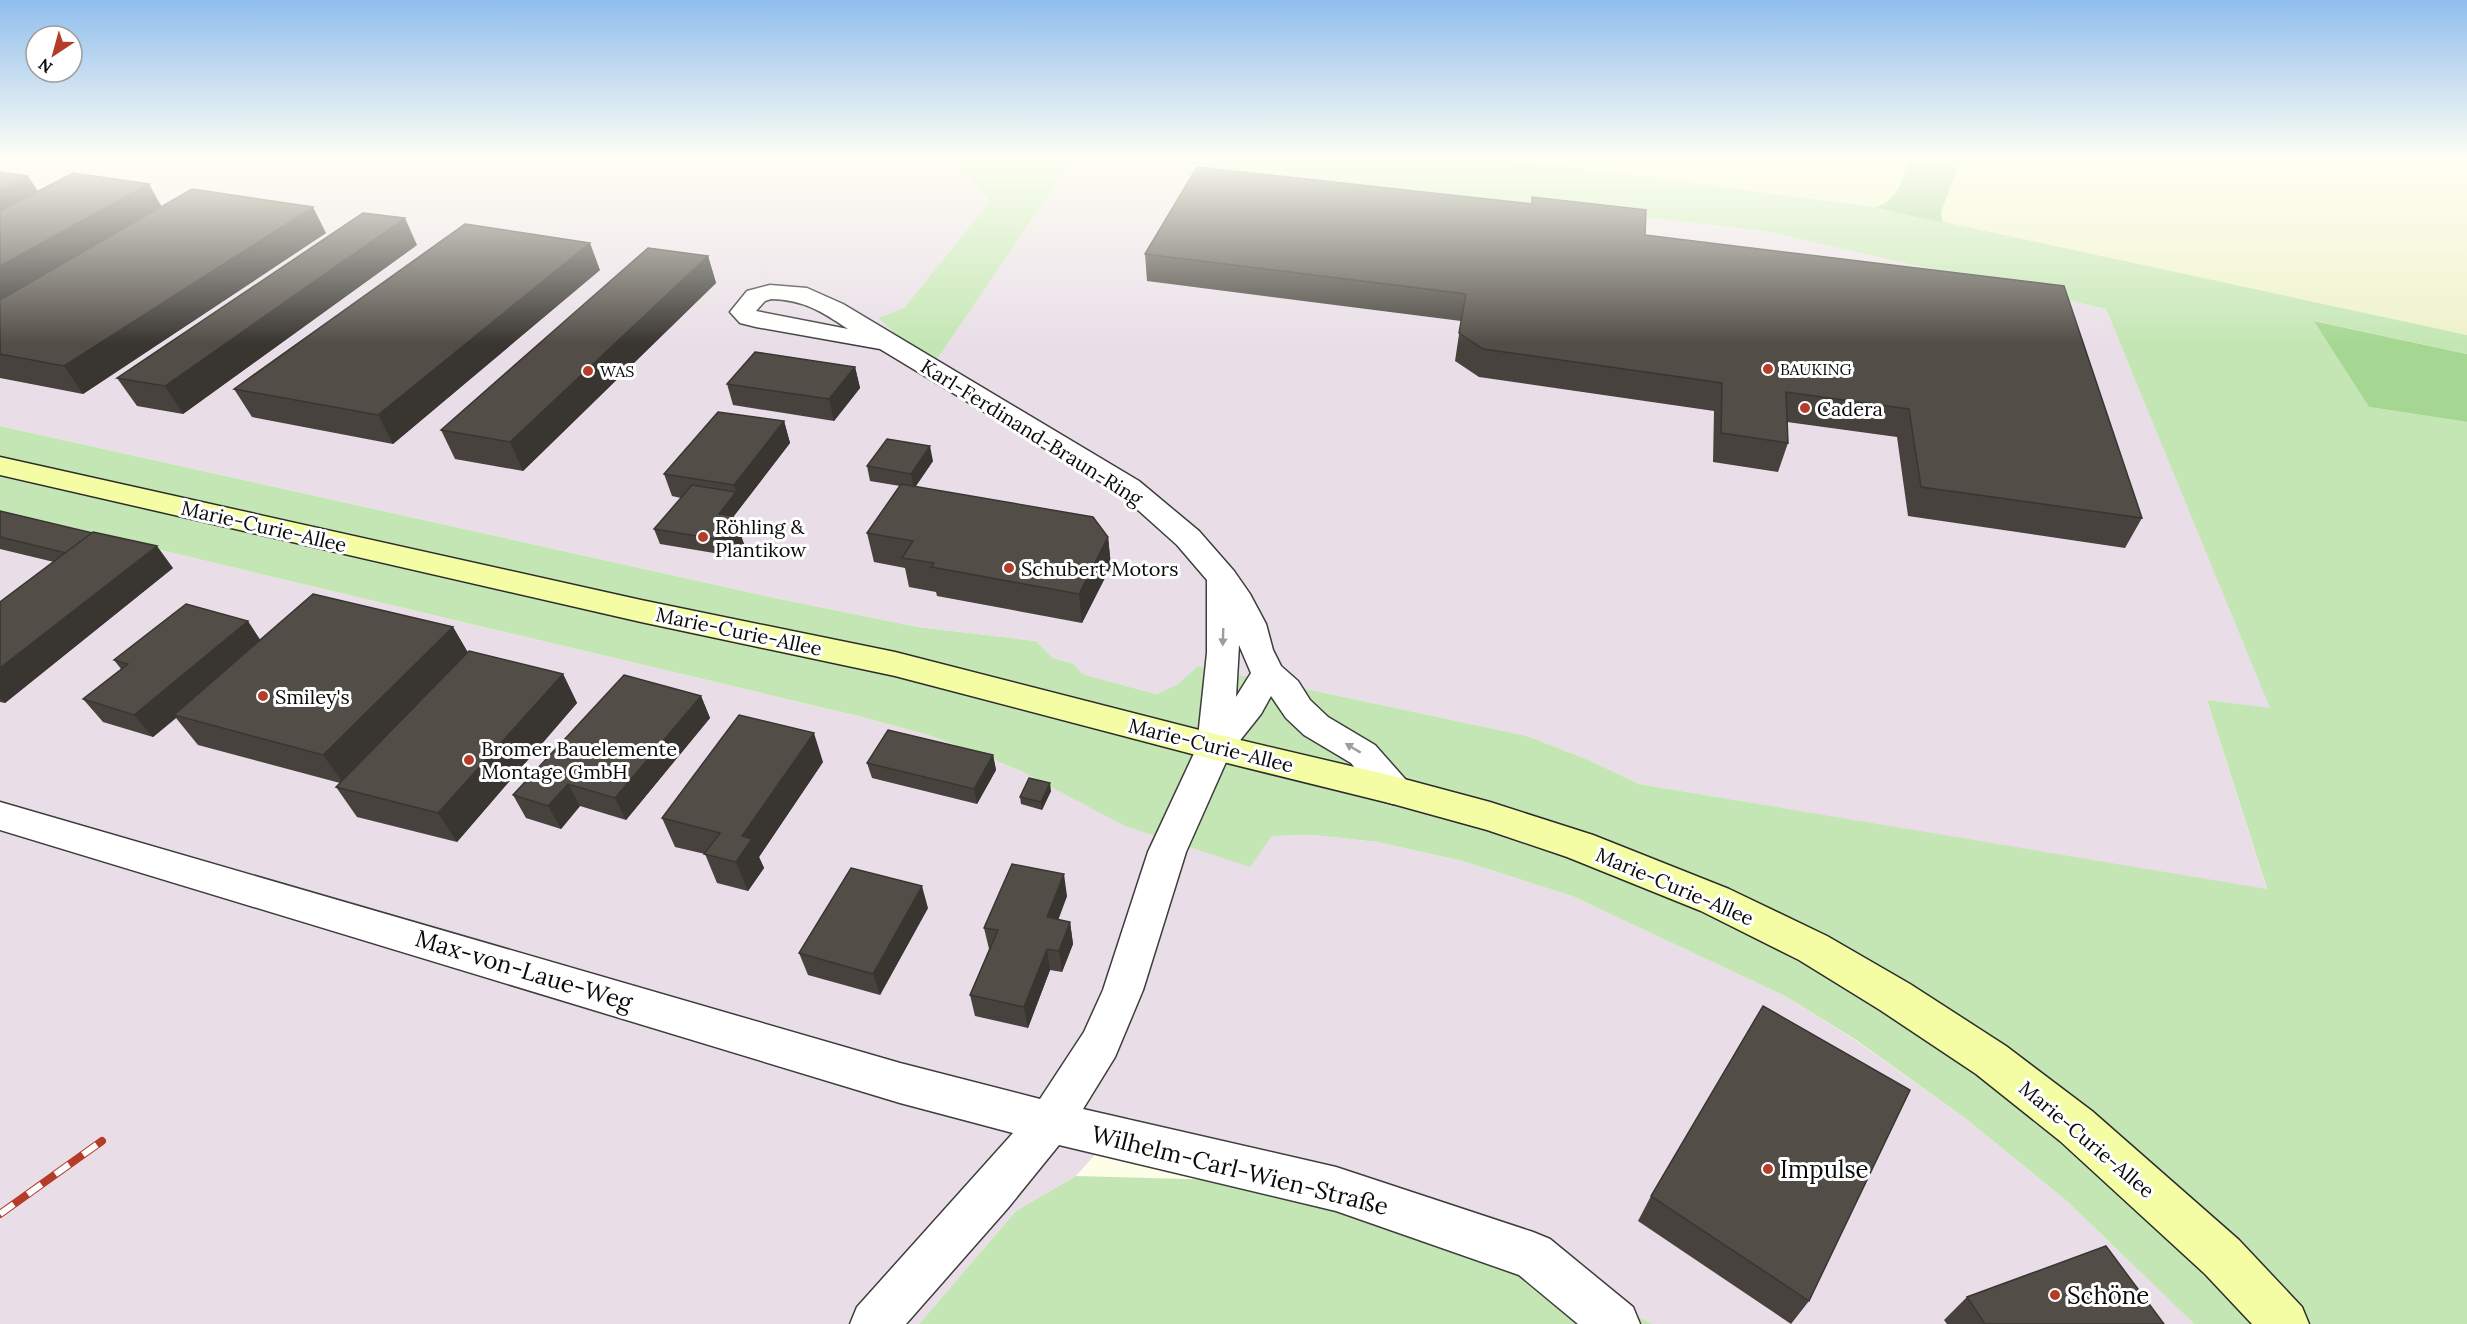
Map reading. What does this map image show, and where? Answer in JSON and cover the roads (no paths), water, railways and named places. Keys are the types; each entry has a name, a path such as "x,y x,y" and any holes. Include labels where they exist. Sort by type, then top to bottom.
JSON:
{"main road":[{"name":"Marie-Curie-Allee","path":"0,466 640,611 895,664 1215,747 1394,790 1491,816 1580,846 1715,900 1813,948 1895,997 1991,1060 2076,1126 2222,1257 2284,1324"}],"street":[{"name":"Karl-Ferdinand-Braun-Ring","path":"887,343 749,318 742,312 756,296 770,292 798,293 834,309 1129,487 1188,538 1223,578 1250,624 1257,650 1268,673 1286,690 1298,709 1310,720 1363,754 1394,790"},
{"path":"1215,747 1223,653 1223,578"},
{"path":"874,1324 992,1192 1050,1122 1100,1044 1123,990 1167,852 1215,747 1249,705 1268,673"},
{"name":"Max-von-Laue-Weg","path":"0,816 900,1083 1050,1122"},
{"name":"Wilhelm-Carl-Wien-Straße","path":"1050,1122 1335,1189 1533,1256 1617,1324"}],"railway":[{"path":"0,1214 102,1141"}],"place":[{"name":"BAUKING","path":"1768,369"},
{"name":"WAS","path":"588,371"},
{"name":"Cadera","path":"1805,408"},
{"name":"Röhling & Plantikow","path":"703,537"},
{"name":"Schubert Motors","path":"1009,568"},
{"name":"Smiley's","path":"263,696"},
{"name":"Bromer Bauelemente Montage GmbH","path":"469,760"},
{"name":"Impulse","path":"1768,1169"},
{"name":"Schöne","path":"2055,1295"}]}
